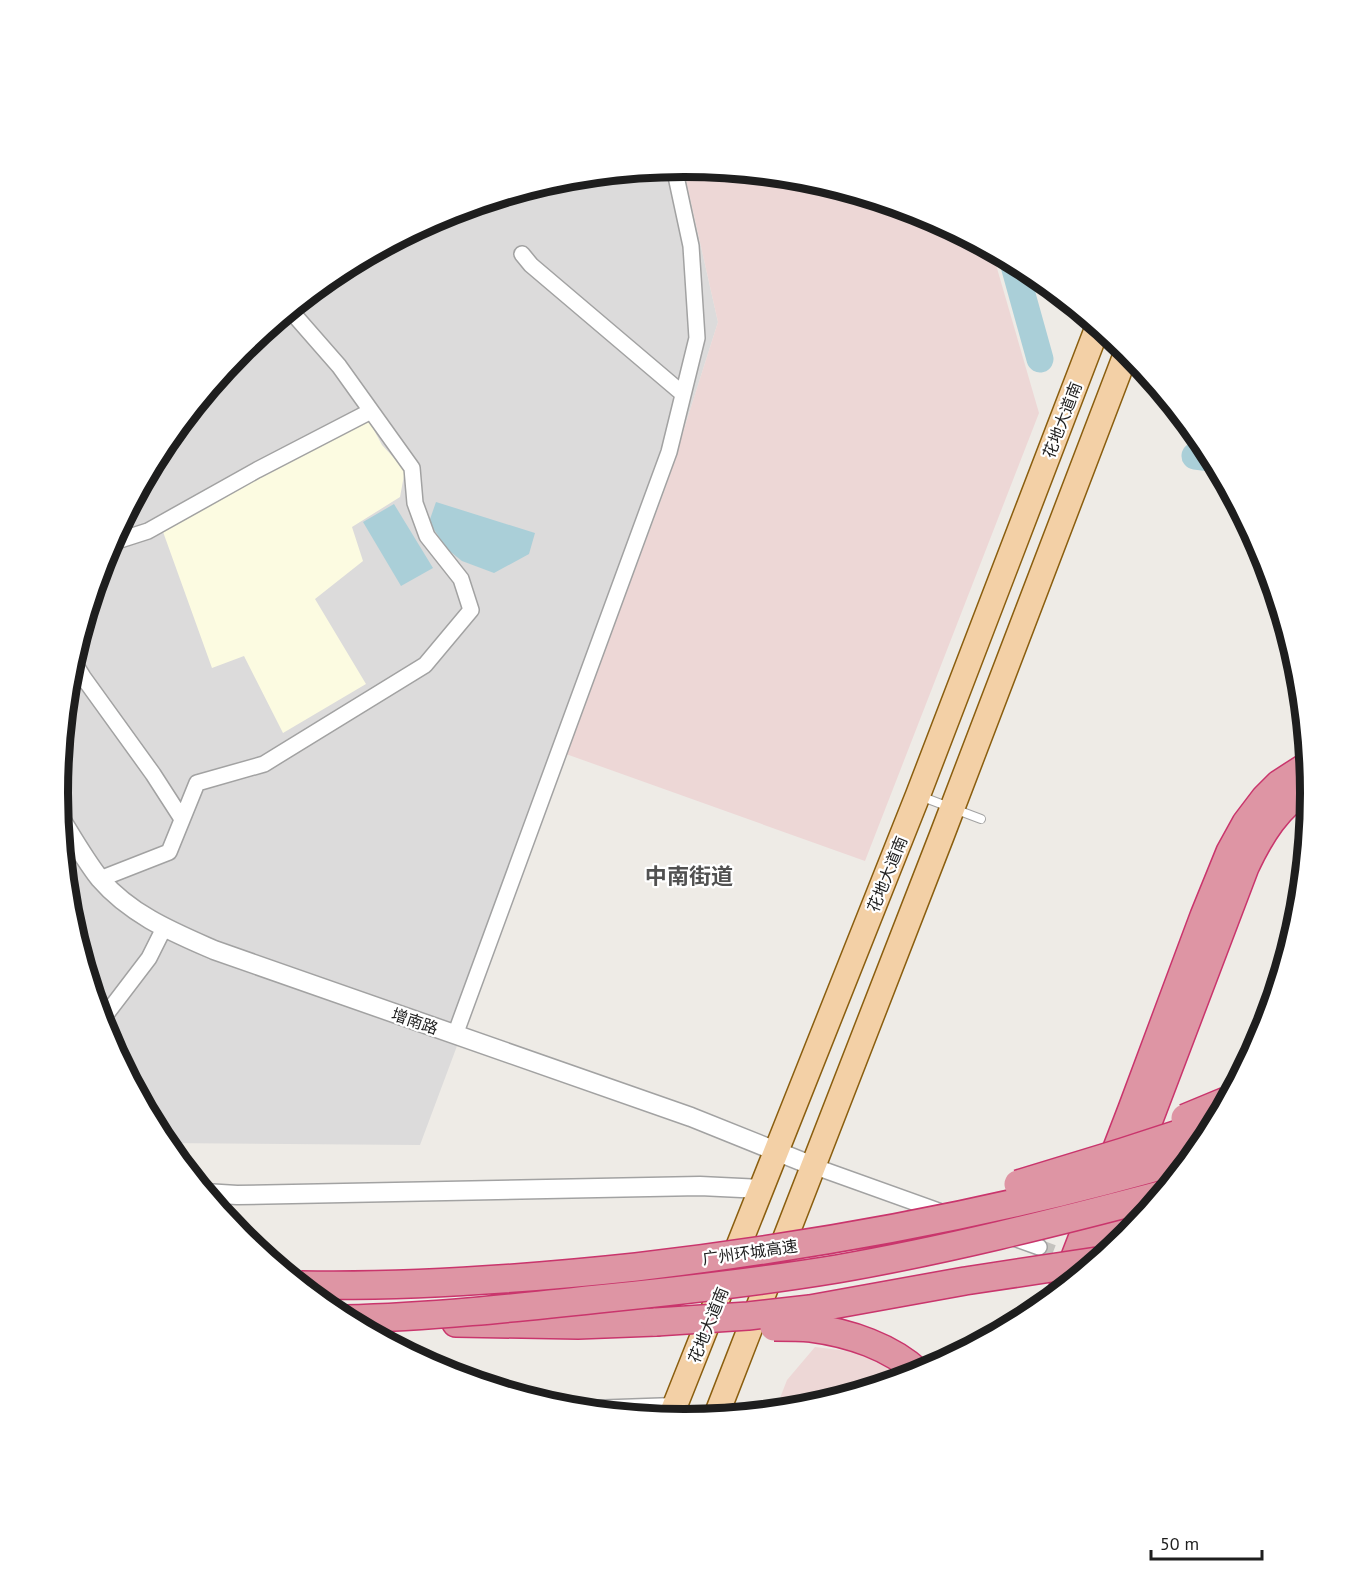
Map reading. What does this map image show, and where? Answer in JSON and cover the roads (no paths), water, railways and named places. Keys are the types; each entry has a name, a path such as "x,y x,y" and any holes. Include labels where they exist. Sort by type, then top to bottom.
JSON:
{"highway":[{"path":"1069,1273 1230,852 1246,823 1265,798 1299,771"},
{"path":"1102,1244 1245,867 1274,816 1300,793"},
{"path":"636,1266 716,1255 777,1242 1037,1178 1214,1106"},
{"path":"1008,1186 1201,1126"},
{"name":"广州环城高速","path":"313,1285 389,1285 520,1279 793,1246 890,1230 970,1213 1177,1161"},
{"name":"广州环城高速","path":"362,1318 550,1305 806,1274 991,1238 1148,1198"},
{"path":"364,1319 578,1325 748,1316 810,1309 965,1281 1081,1263"},
{"path":"656,1322 820,1329 874,1345 910,1366"}],"main road":[{"name":"花地大道南","path":"674,1409 918,795 1095,334"},
{"path":"719,1408 1123,361"}],"street":[{"path":"455,1035 669,452 697,338 691,246 676,177"},
{"path":"522,254 531,265 683,394"},
{"path":"100,879 169,852 197,783 264,764 425,665 471,610 462,579 427,536 415,503 412,468 339,366 295,316"},
{"path":"122,539 148,531 257,470 371,411"},
{"path":"79,671 153,774 182,819"},
{"name":"增南路","path":"69,831 100,879 124,902 164,928 214,950 691,1117 813,1167"},
{"path":"108,1012 149,958 164,928"},
{"path":"813,1167 1039,1247"},
{"path":"215,1193 237,1195 700,1186 762,1189"}],"lane":[{"path":"918,795 981,819"}],"water":[{"path":"436,502 535,533 529,554 494,573 462,561 447,549 429,522"},
{"path":"394,504 433,568 401,586 363,522"}],"waterway":[{"path":"1017,275 1040,359"},
{"path":"1195,456 1199,457"}],"tunnel":[{"path":"1039,1247 1073,1260"}],"district":[{"name":"中南街道","path":"689,876"}]}
